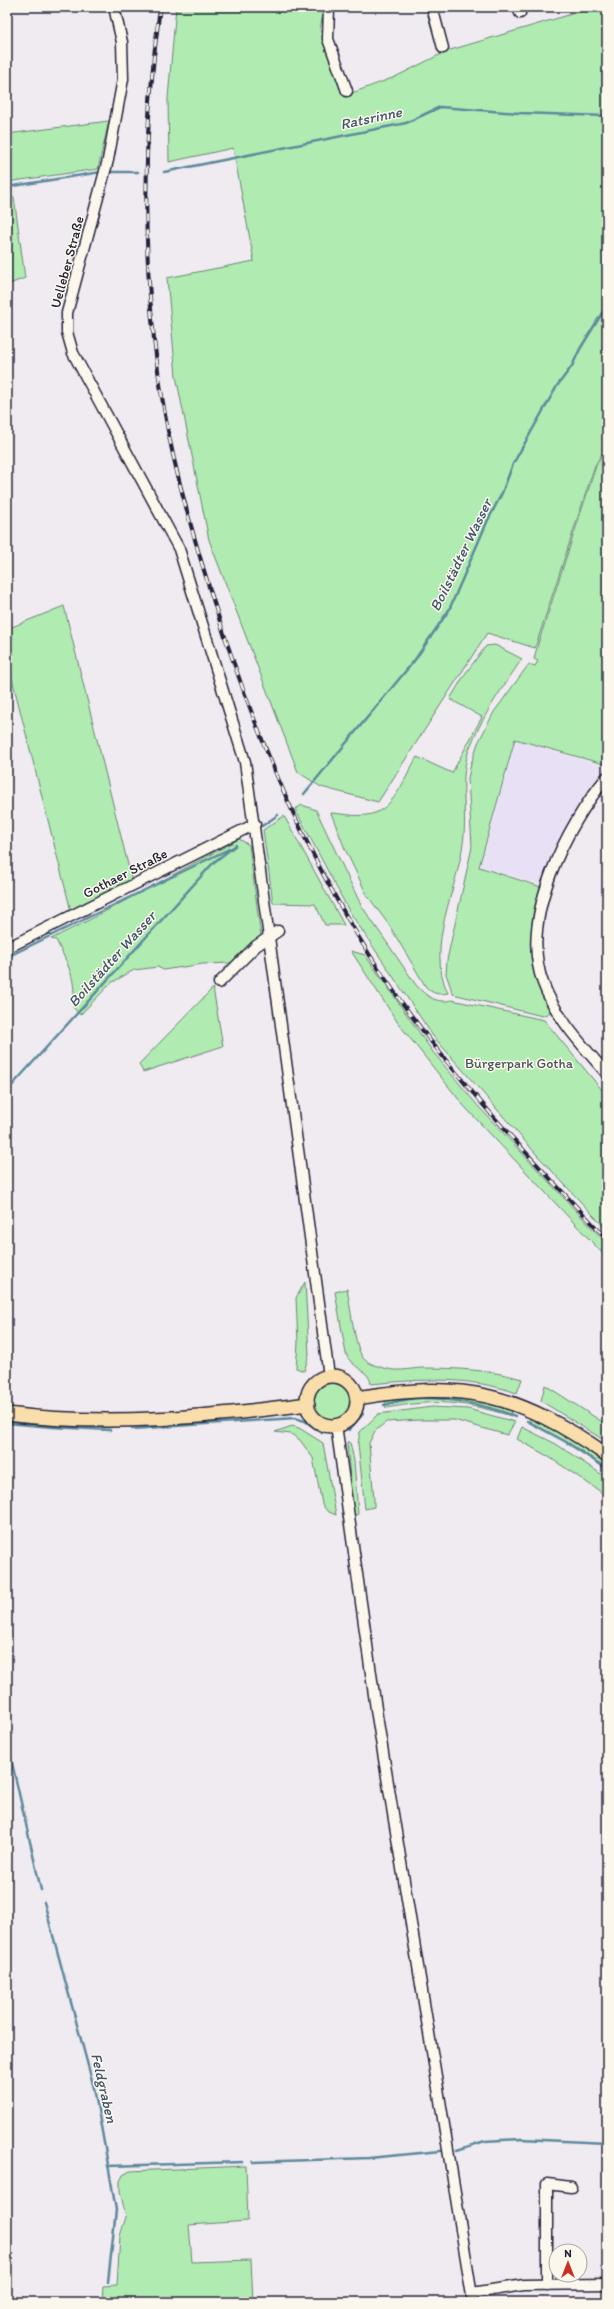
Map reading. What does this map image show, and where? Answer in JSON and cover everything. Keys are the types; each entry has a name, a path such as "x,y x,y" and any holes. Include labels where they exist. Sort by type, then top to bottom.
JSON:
{"main road":[{"path":"329,1376 338,1377 347,1381 354,1389 357,1398 352,1416 347,1421 336,1425 325,1424 318,1421 310,1412 308,1404 308,1395 312,1386 329,1376"},
{"path":"357,1398 425,1389 466,1391 489,1396 508,1401 550,1419 607,1455"},
{"path":"7,1414 88,1420 155,1420 227,1415 308,1404"}],"street":[{"name":"Uelleber Straße","path":"114,7 122,42 124,67 120,96 107,164 70,299 66,322 67,332 73,353 179,549 245,762 255,824 329,1376"},
{"path":"329,7 328,39 347,91"},
{"path":"432,7 443,48"},
{"path":"607,777 579,816 560,852 542,906 536,949 539,970 549,997 571,1030 607,1074"},
{"name":"Gothaer Straße","path":"7,948 255,824"},
{"path":"219,983 256,946 270,938 278,931"},
{"path":"336,1425 377,1716 472,2298 524,2285 607,2284"},
{"path":"547,2285 547,2184 571,2187"}],"shaded area":[{"path":"516,740 607,767 577,810 555,853 543,885 480,867"}],"green space":[{"path":"176,7 324,7 320,30 344,96 395,77 447,51 582,11 607,7 607,446 595,465 535,648 487,633 378,802 321,787 298,772 209,540 176,376 167,278 254,261 233,148 169,162 168,98"},
{"path":"109,121 98,169 7,182 7,134"},
{"path":"14,197 25,278 7,285 7,198"},
{"path":"607,447 607,765 515,739 479,867 541,887 533,922 531,950 537,978 551,1012 542,1016 453,994 446,974 447,960 472,847 468,778 471,764 478,743 494,712 529,664 535,666 538,661 534,659 537,647 596,466"},
{"path":"64,606 132,881 71,911 7,659 7,629"},
{"path":"495,645 522,659 487,713 475,735 466,759 463,843 460,862 441,937 440,956 442,975 448,993 438,994 433,993 426,987 389,925 367,895 345,849 331,813 365,815 375,813 382,809 395,797 417,757 452,773 482,717 450,699 465,674 486,646"},
{"name":"Bürgerpark Gotha","path":"302,805 316,810 361,905 420,989 428,996 436,1000 452,1000 544,1020 607,1096 607,1230 537,1155 433,1036 349,911 295,809"},
{"path":"284,816 344,925 325,925 315,904 273,903 263,830"},
{"path":"239,839 249,845 261,937 233,963 203,964 163,970 158,967 134,970 111,983 80,1015 73,1007 74,988 68,965 56,940 51,939"},
{"path":"351,951 365,955 433,1052 478,1106 607,1244 607,1258 464,1106 398,1023"},
{"path":"213,988 223,1046 143,1072 139,1064"},
{"path":"305,1282 309,1355 304,1371 296,1368 298,1343 296,1298"},
{"path":"347,1289 353,1325 360,1353 368,1362 392,1370 448,1368 473,1370 510,1376 522,1379 517,1393 463,1381 427,1380 371,1384 367,1375 351,1362 346,1354 335,1292"},
{"path":"332,1383 342,1386 347,1391 350,1401 347,1411 342,1416 332,1419 322,1416 317,1411 314,1401 317,1391 322,1386"},
{"path":"545,1385 607,1425 607,1442 541,1401"},
{"path":"426,1396 470,1398 512,1409 511,1416 478,1407 449,1403 420,1403 386,1408 385,1401"},
{"path":"432,1407 468,1409 515,1422 507,1435 454,1420 386,1422 375,1431 369,1443 374,1507 365,1509 358,1444 360,1432 378,1414"},
{"path":"530,1419 562,1433 607,1461 607,1468 569,1443 529,1421"},
{"path":"292,1426 299,1428 323,1443 336,1515 327,1511 322,1504 313,1458 300,1440 291,1434 275,1432"},
{"path":"522,1427 556,1444 607,1478 607,1496 549,1457 517,1439"},
{"path":"347,1442 350,1442 354,1461 358,1514 353,1516"},
{"path":"246,2166 248,2221 189,2225 192,2262 251,2260 253,2302 102,2302 103,2286 117,2285 120,2236 126,2217 120,2191 120,2181 123,2175 130,2171"}],"waterway":[{"name":"Ratsrinne","path":"164,172 406,123 440,107 519,113 607,116"},
{"name":"Ratsrinne","path":"7,187 101,172"},
{"name":"Ratsrinne","path":"108,172 138,172"},
{"name":"Boilstädter Wasser","path":"304,794 414,661 449,610 487,522 502,493 513,464 557,386 572,366 580,349 607,305"},
{"name":"Boilstädter Wasser","path":"262,826 278,815"},
{"name":"Boilstädter Wasser","path":"7,1091 214,862 236,845"},
{"path":"7,957 231,848"},
{"path":"384,1405 416,1398 445,1399 480,1405 515,1416"},
{"path":"349,1430 363,1414"},
{"path":"132,1429 295,1418 305,1421 322,1433"},
{"path":"527,1421 566,1442 607,1469"},
{"path":"7,1423 110,1430"},
{"name":"Feldgraben","path":"7,1741 41,1890"},
{"name":"Feldgraben","path":"44,1902 94,2088 116,2210 108,2282"},
{"path":"457,2150 485,2141 521,2139 607,2143"},
{"path":"253,2162 369,2158 441,2151"},
{"path":"108,2166 243,2162"}],"railway":[{"path":"160,7 153,61 147,168 146,222 153,329 169,436 181,488 194,539 241,684 274,770 293,812 334,894 357,935 382,974 433,1045 489,1111 547,1176 607,1239"}]}
